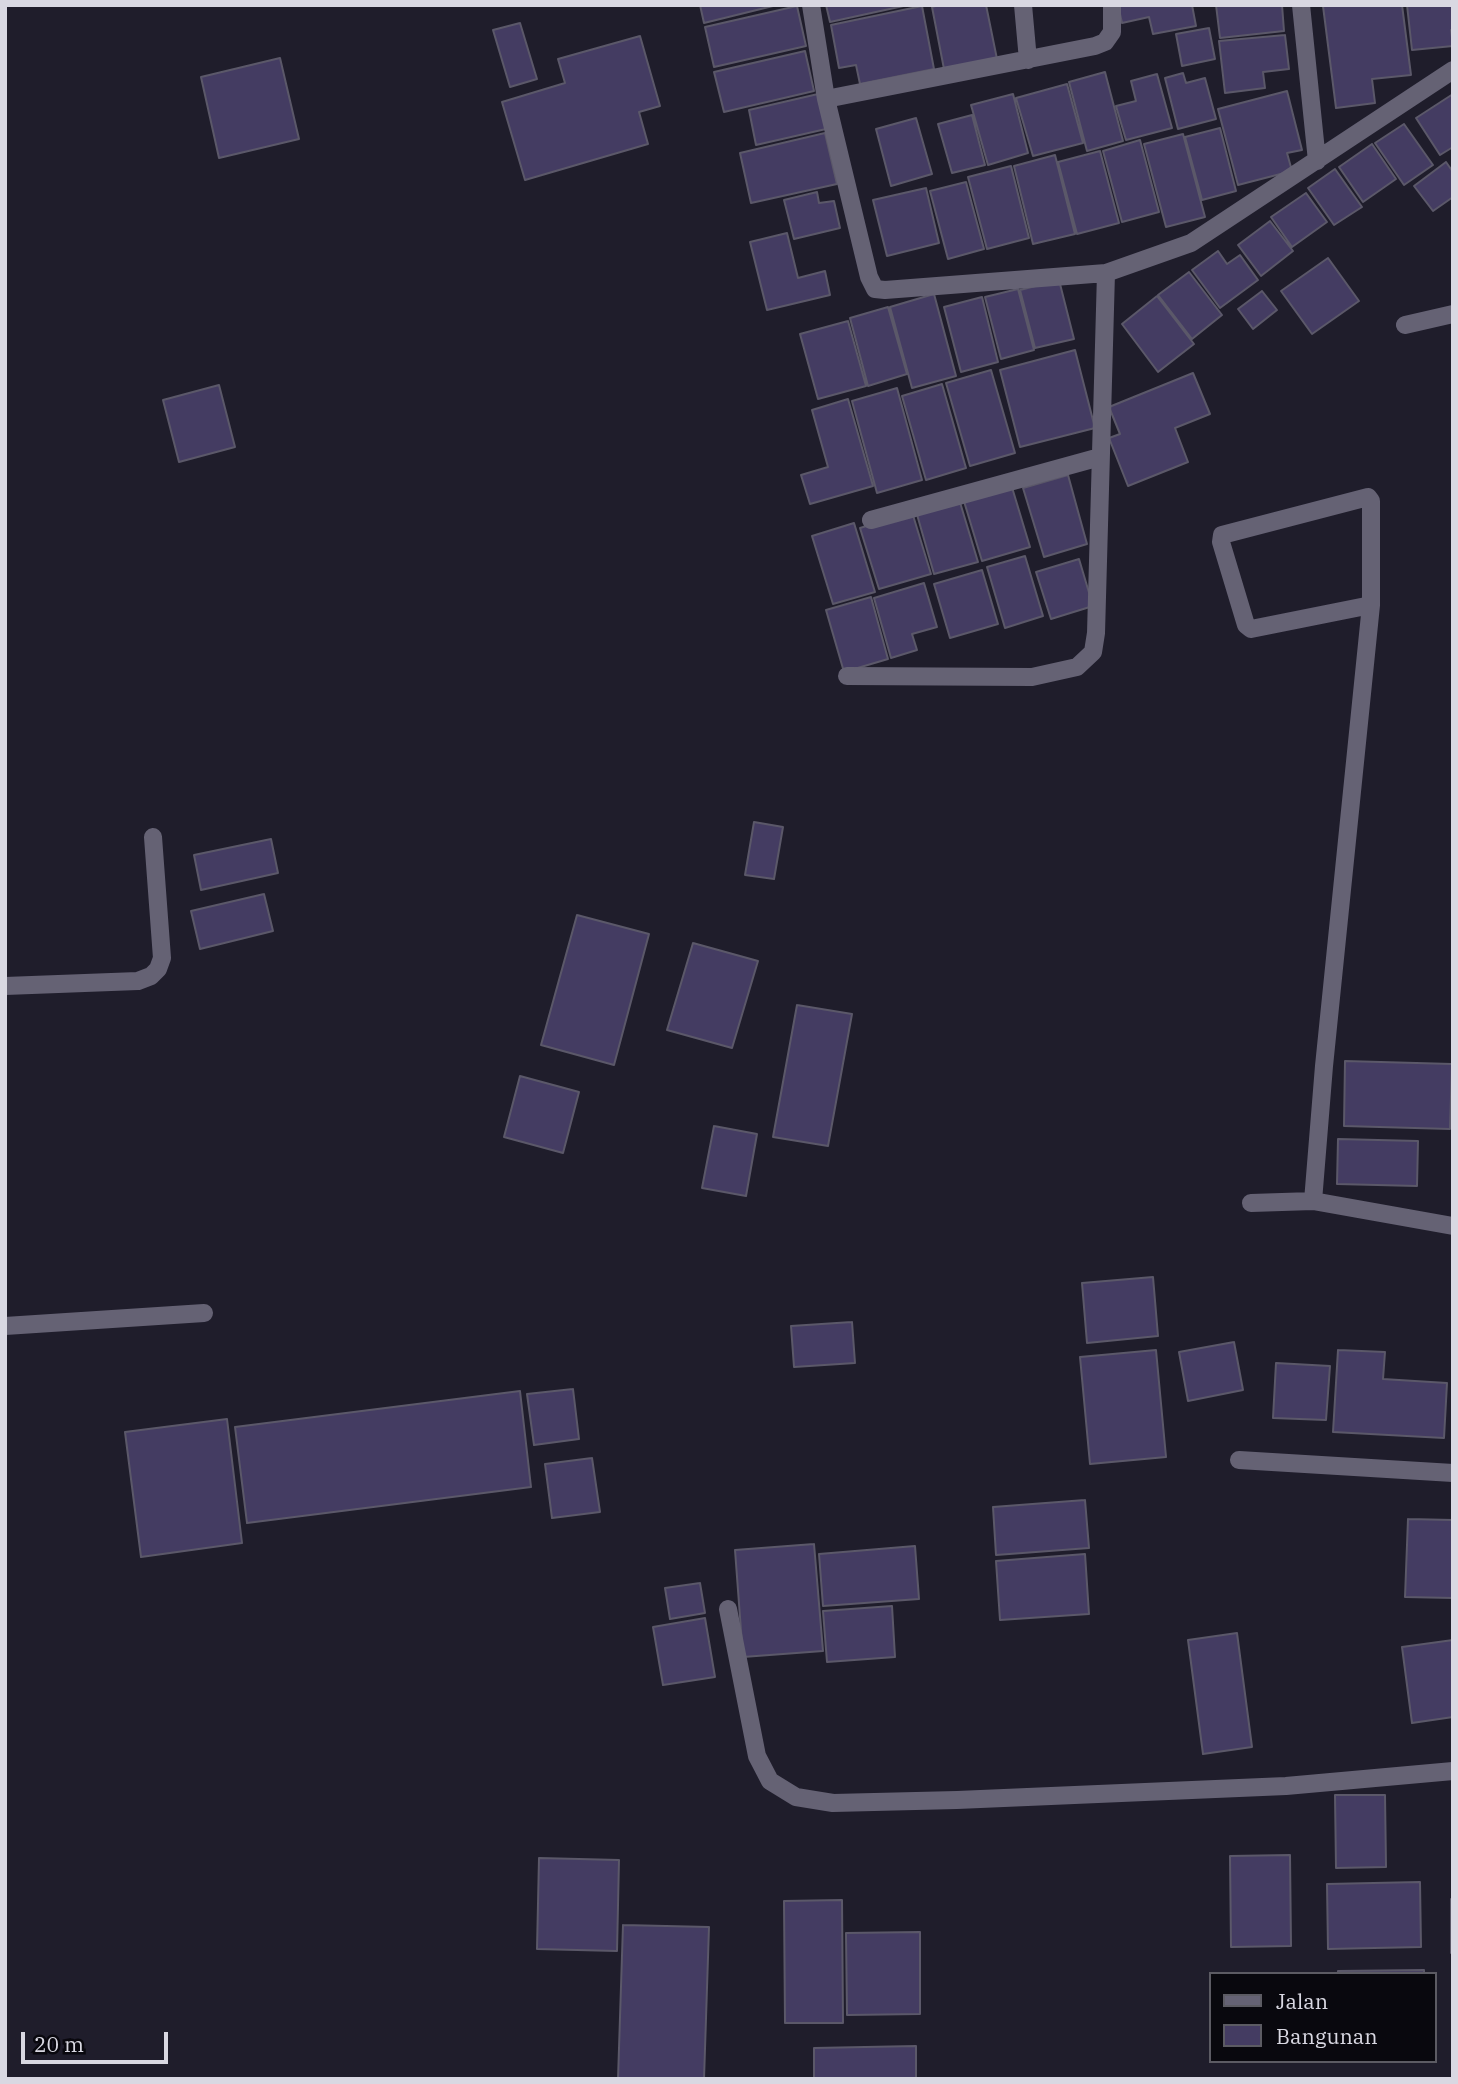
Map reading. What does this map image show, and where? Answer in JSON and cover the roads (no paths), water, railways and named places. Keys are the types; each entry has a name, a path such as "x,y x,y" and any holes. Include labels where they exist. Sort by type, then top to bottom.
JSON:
{"street":[{"path":"811,5 826,99 869,277 875,289 1106,273 1191,243 1453,70"},
{"path":"1023,5 1028,60"},
{"path":"826,99 1095,46 1105,41 1112,32 1112,5"},
{"path":"1301,5 1317,161"},
{"path":"848,676 1032,677 1077,667 1093,652 1096,633 1106,273"},
{"path":"1405,326 1453,314"},
{"path":"871,520 1100,457"},
{"path":"1313,1201 1324,1066 1371,605 1371,506 1368,497 1222,534 1221,542 1246,625 1251,629 1371,605"},
{"path":"5,986 138,981 151,976 158,969 162,958 153,837"},
{"path":"1251,1203 1313,1201 1453,1226"},
{"path":"5,1326 204,1313"},
{"path":"1239,1460 1453,1473"},
{"path":"728,1609 757,1756 770,1781 796,1797 833,1803 957,1800 1286,1786 1453,1771"}]}
